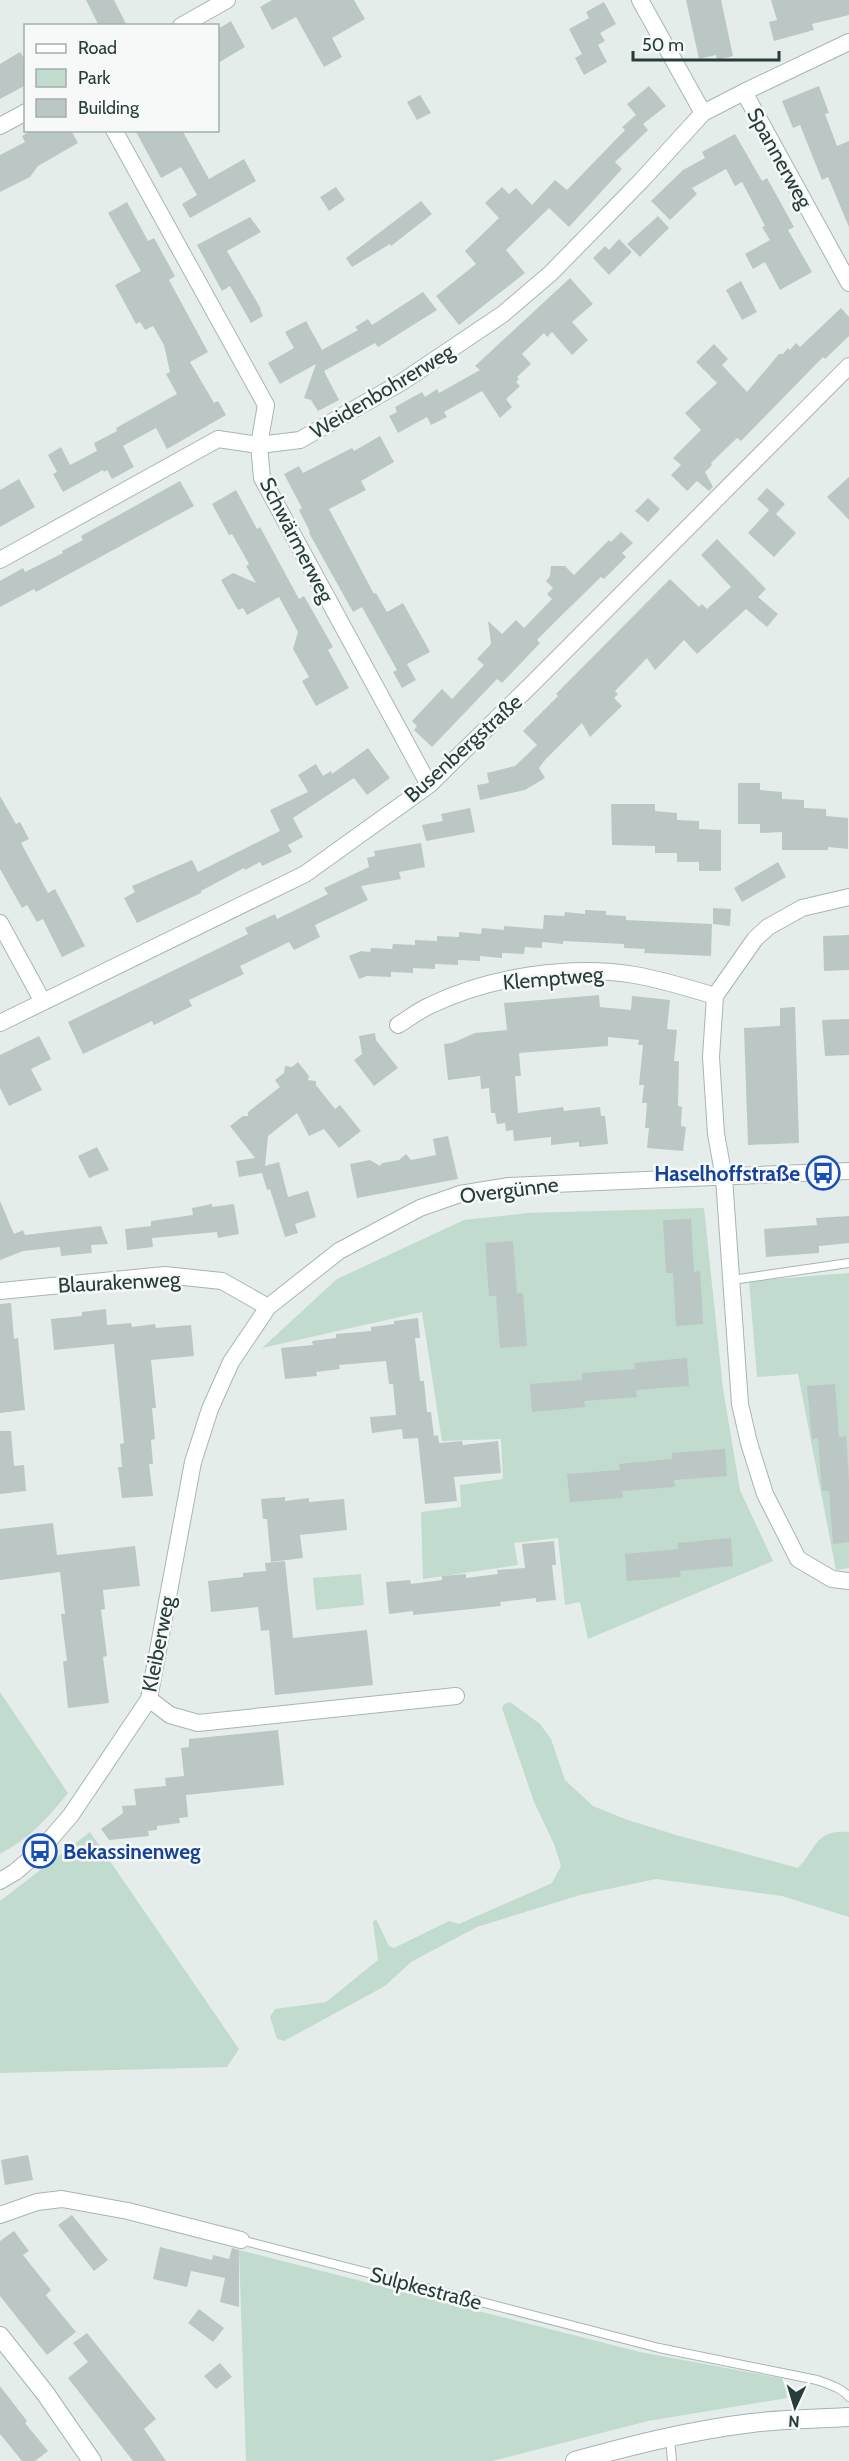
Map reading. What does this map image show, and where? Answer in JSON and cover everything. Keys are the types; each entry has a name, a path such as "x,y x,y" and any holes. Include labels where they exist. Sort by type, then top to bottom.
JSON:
{"main road":[{"path":"0,2336 51,2402 92,2461"},
{"path":"575,2461 670,2436 752,2423 849,2417"}],"street":[{"path":"185,24 227,0"},
{"path":"640,0 703,113"},
{"path":"744,92 849,42"},
{"name":"Spannerweg","path":"703,113 744,92 849,283"},
{"path":"0,126 24,113"},
{"name":"Weidenbohrerweg","path":"0,560 218,439 259,445 300,440 402,382 503,315 551,273 703,113"},
{"name":"Schwärmerweg","path":"115,132 267,405 259,445 262,478 429,784"},
{"name":"Busenbergstraße","path":"0,1023 305,874 429,784 849,366"},
{"path":"849,897 802,908 768,927 755,939 715,996 711,1057 716,1134 724,1178 740,1404 748,1443 765,1494 798,1559 832,1579 849,1581"},
{"path":"0,923 44,1002"},
{"name":"Klemptweg","path":"398,1025 428,1006 474,988 518,978 564,973 596,971 635,975 715,996"},
{"name":"Overgünne","path":"231,1362 268,1307 339,1251 420,1208 460,1194 509,1186 849,1171"},
{"name":"Blaurakenweg","path":"0,1291 165,1275 222,1281 268,1307"},
{"name":"Kleiberweg","path":"0,1881 40,1851 71,1815 149,1699 193,1462 210,1409 231,1362"},
{"path":"149,1699 170,1715 198,1723 456,1696"},
{"name":"Sulpkestraße","path":"0,2215 37,2202 62,2199 128,2211 241,2240"}],"lane":[{"path":"732,1280 849,1263"},
{"name":"Sulpkestraße","path":"241,2240 659,2348 817,2380 833,2386 848,2394 849,2397"},
{"path":"670,2436 672,2461"}],"green space":[{"path":"704,1208 723,1389 740,1490 773,1561 588,1639 580,1602 565,1605 558,1538 514,1543 518,1565 423,1579 421,1512 461,1507 460,1485 503,1479 501,1439 442,1441 422,1312 262,1348 337,1279 464,1220 528,1213"},
{"path":"849,1273 849,1568 836,1570 798,1374 757,1377 749,1281"},
{"path":"361,1574 364,1605 316,1610 313,1578"},
{"path":"0,1692 68,1793 37,1827 20,1842 0,1854"},
{"path":"510,1702 540,1724 551,1739 565,1780 593,1806 625,1819 798,1868 823,1837 838,1832 849,1832 849,1917 782,1896 656,1879 580,1895 477,1927 411,1962 385,1986 284,2041 277,2039 270,2017 275,2009 326,2002 378,1960 373,1922 376,1919 389,1946 394,1948 449,1921 459,1924 552,1883 561,1866 554,1844 534,1802 502,1708 504,1704"},
{"path":"90,1832 239,2049 227,2067 0,2073 0,1901"},
{"path":"239,2250 640,2352 785,2379 787,2398 648,2421 492,2461 246,2461"}],"building":[{"path":"86,0 114,0 126,24 98,24"},
{"path":"272,0 354,0 365,19 332,38 342,57 324,67 296,17 272,30 260,7"},
{"path":"686,0 721,0 733,56 717,60 716,55 699,59"},
{"path":"771,0 849,0 849,15 812,24 814,30 774,41 769,22 777,20"},
{"path":"604,2 616,24 600,33 605,41 598,45 607,62 584,75 575,58 582,54 569,29 589,18 586,12"},
{"path":"231,21 245,47 219,62 219,28"},
{"path":"20,52 24,58 24,86 0,99 0,64"},
{"path":"649,86 666,106 643,124 648,130 615,162 622,169 569,227 549,208 506,250 525,273 459,325 436,296 476,264 465,251 499,218 485,203 502,187 509,194 516,188 532,205 555,180 567,190 625,130 622,127 636,115 627,104"},
{"path":"819,86 829,113 825,114 837,146 849,141 849,227 828,177 822,180 800,125 793,128 782,101"},
{"path":"420,95 431,113 417,120 407,102"},
{"path":"29,132 72,132 78,143 38,166 30,177 0,192 0,155 25,142 22,136"},
{"path":"136,132 183,132 209,179 244,159 256,181 190,218 182,204 197,195 181,167 161,178"},
{"path":"735,134 762,181 767,178 794,227 788,230 812,272 780,290 765,262 753,269 745,254 770,240 742,182 735,186 726,169 692,188 697,194 670,220 651,201 683,170 705,158 702,152"},
{"path":"336,187 345,200 329,211 320,197"},
{"path":"421,201 432,214 391,246 390,244 352,267 346,258"},
{"path":"127,202 148,241 154,238 175,276 169,280 208,352 190,362 214,403 218,401 226,415 167,449 156,428 123,446 134,467 112,479 107,470 104,472 103,470 63,492 53,474 57,472 48,455 61,447 70,465 97,451 94,443 117,431 116,428 177,394 166,374 170,372 164,345 153,326 145,330 140,322 136,324 115,285 141,271 108,213"},
{"path":"658,216 669,228 640,257 627,244"},
{"path":"250,217 261,232 227,251 261,309 263,316 251,323 230,286 222,291 197,245"},
{"path":"619,239 632,252 609,275 593,258 605,246 609,250"},
{"path":"570,278 593,304 572,322 588,340 572,355 552,332 547,337 544,333 522,354 531,364 517,377 519,379 516,382 520,386 506,399 512,407 500,418 482,391 444,412 447,417 431,425 427,417 398,433 389,416 397,412 395,407 422,392 425,397 437,389 439,393 480,370 475,366"},
{"path":"741,281 757,312 742,320 726,290"},
{"path":"423,292 437,310 378,347 375,343 324,371 339,400 318,411 311,400 304,398 316,364 280,384 268,363 294,348 285,332 306,321 322,350 358,330 355,327 368,319 372,325"},
{"path":"841,308 849,317 849,336 825,359 823,357 741,441 737,438 711,463 712,465 705,472 713,487 709,491 697,481 687,491 671,475 681,465 673,458 701,430 685,413 717,383 696,362 714,344 728,359 722,365 747,392 779,354 783,354 788,348 790,350 796,343 800,347"},
{"path":"380,436 394,462 361,481 366,490 329,509 374,594 376,593 387,612 403,603 430,652 407,664 416,680 402,688 393,672 397,670 362,607 353,612 309,533 299,510 302,508 284,474 299,466 303,473 352,448 354,451"},
{"path":"849,477 849,520 827,497"},
{"path":"19,479 35,507 0,527 0,490"},
{"path":"180,481 194,506 36,592 34,589 0,607 0,581 23,568 25,572 63,553 62,551 83,540 81,536"},
{"path":"767,488 785,504 776,514 796,533 774,557 748,533 769,510 757,499"},
{"path":"236,490 257,529 260,527 299,599 304,596 308,603 333,647 328,650 349,688 316,706 302,681 309,677 293,649 298,632 279,597 247,615 243,608 238,610 221,580 233,573 256,583 246,566 249,564 232,534 229,535 212,504"},
{"path":"648,498 660,509 648,522 635,511"},
{"path":"621,532 633,543 622,553 626,557 604,579 601,577 537,640 540,643 502,683 497,679 432,747 414,730 417,726 412,721 442,689 452,699 484,665 477,659 491,644 488,621 502,634 516,620 524,628 552,599 547,594 553,588 546,581 550,576 551,566 565,566 574,575 609,540 611,542"},
{"path":"717,539 766,589 758,597 778,614 767,627 746,609 697,654 684,640 655,670 647,658 615,691 618,694 614,698 622,706 590,737 582,723 539,768 545,778 525,790 480,800 477,785 489,783 487,773 515,766 537,745 523,731 558,696 556,694 670,579 699,607 702,604 707,609 731,587 701,555"},
{"path":"368,748 390,778 367,795 354,778 293,818 303,837 288,845 292,852 262,866 260,862 245,870 244,868 201,893 137,923 124,898 135,892 132,886 192,860 198,872 280,831 270,810 308,792 298,775 316,764 323,776 331,771 332,774"},
{"path":"738,783 760,783 760,790 782,792 782,799 804,800 804,808 826,809 826,816 848,818 848,849 828,847 828,850 782,850 782,832 760,833 760,824 738,824"},
{"path":"0,796 16,824 20,822 29,839 21,843 48,893 55,889 85,946 62,957 43,919 37,922 27,905 22,908 0,869"},
{"path":"611,804 655,804 655,811 677,813 677,820 699,821 699,829 721,830 721,871 699,871 699,862 677,862 677,853 655,853 655,846 612,845"},
{"path":"470,808 475,832 426,841 422,825 443,821 441,814"},
{"path":"421,843 425,867 399,872 401,879 361,886 368,900 315,925 320,937 294,950 289,942 240,966 244,974 189,1000 192,1006 154,1025 152,1021 83,1054 68,1022 248,934 245,928 275,914 277,919 328,894 324,888 369,867 367,858 375,856 374,851"},
{"path":"778,862 786,877 742,902 734,888"},
{"path":"713,908 731,909 730,926 713,924"},
{"path":"585,910 606,911 606,915 626,916 626,920 712,924 711,956 644,953 645,949 624,948 624,944 542,942 542,948 525,947 524,954 502,953 502,958 480,956 480,961 458,960 458,965 435,964 435,969 413,968 413,973 391,972 391,977 367,976 359,979 349,956 361,951 370,952 371,948 392,949 393,944 415,945 415,940 437,941 437,936 459,937 459,932 481,934 482,928 504,930 504,926 543,929 544,915 564,916 565,912 585,914"},
{"path":"849,935 849,970 824,971 823,936"},
{"path":"599,995 600,1007 631,1010 632,996 670,1000 667,1029 677,1030 674,1061 679,1061 678,1106 682,1107 681,1126 686,1127 683,1151 647,1148 649,1128 645,1128 647,1103 642,1103 644,1085 639,1085 643,1045 638,1045 639,1040 608,1037 608,1046 519,1053 521,1076 515,1076 518,1113 563,1107 564,1111 600,1107 601,1116 605,1116 608,1144 579,1147 579,1142 551,1145 551,1137 514,1141 513,1130 506,1131 505,1123 497,1124 495,1113 491,1113 489,1088 481,1089 480,1076 448,1080 444,1044 475,1033 507,1030 504,1003"},
{"path":"795,1007 799,1143 748,1145 744,1028 780,1026 780,1008"},
{"path":"849,1019 849,1055 825,1056 822,1020"},
{"path":"375,1033 376,1040 398,1068 374,1086 354,1060 362,1054 359,1036"},
{"path":"39,1036 51,1059 31,1069 42,1090 9,1106 0,1088 0,1055"},
{"path":"298,1062 309,1076 308,1080 316,1081 316,1085 335,1109 340,1105 361,1131 339,1148 324,1129 309,1136 297,1113 268,1136 265,1166 279,1162 288,1197 308,1191 316,1217 295,1224 298,1233 285,1237 270,1189 267,1190 262,1173 239,1177 236,1161 255,1158 230,1126 243,1116 248,1116 248,1112 280,1087 275,1080 284,1073 285,1066 292,1067"},
{"path":"448,1136 458,1179 357,1198 350,1164 370,1160 380,1166 382,1163 399,1160 406,1154 411,1160 436,1155 433,1139"},
{"path":"97,1147 109,1170 89,1178 78,1156"},
{"path":"0,1201 14,1234 23,1230 25,1235 101,1226 108,1244 91,1245 92,1253 61,1256 60,1247 23,1251 0,1260"},
{"path":"212,1204 212,1207 234,1204 239,1234 218,1238 217,1232 152,1238 153,1247 127,1250 125,1229 151,1226 151,1221 193,1215 192,1208"},
{"path":"849,1216 849,1243 819,1246 819,1253 766,1257 764,1229 817,1225 816,1218"},
{"path":"691,1219 694,1272 700,1271 703,1324 676,1326 673,1273 666,1273 663,1220"},
{"path":"513,1241 517,1293 523,1293 527,1346 500,1348 496,1296 489,1296 485,1243"},
{"path":"11,1303 14,1339 18,1338 25,1410 0,1413 0,1304"},
{"path":"106,1309 107,1325 131,1323 132,1327 155,1324 156,1328 191,1325 194,1356 151,1360 156,1408 152,1408 155,1439 151,1440 153,1464 149,1464 153,1496 122,1498 118,1467 122,1467 120,1444 124,1443 114,1344 54,1350 51,1319 82,1316 82,1312"},
{"path":"418,1318 420,1338 415,1338 420,1381 424,1381 427,1412 431,1412 434,1436 438,1435 439,1443 462,1441 463,1445 498,1441 501,1473 454,1477 457,1501 425,1504 418,1438 403,1439 402,1429 372,1433 370,1417 396,1415 393,1384 389,1384 386,1361 339,1365 340,1369 316,1372 317,1376 285,1379 281,1348 313,1345 312,1341 336,1338 336,1334 371,1331 371,1327"},
{"path":"687,1358 689,1386 636,1390 637,1397 584,1401 585,1407 532,1412 530,1384 582,1380 582,1373 635,1369 634,1363"},
{"path":"835,1384 839,1437 846,1436 849,1542 833,1544 829,1491 822,1491 818,1438 812,1439 807,1386"},
{"path":"0,1431 11,1431 14,1466 24,1465 26,1491 0,1494"},
{"path":"725,1449 727,1476 674,1480 675,1487 622,1491 623,1498 570,1502 567,1474 620,1470 619,1464 672,1459 672,1453"},
{"path":"285,1497 285,1501 309,1498 309,1502 344,1499 347,1530 300,1535 303,1558 271,1562 267,1519 263,1519 261,1499"},
{"path":"53,1523 57,1555 135,1546 140,1586 103,1590 105,1609 101,1610 107,1656 103,1657 109,1703 68,1708 63,1661 67,1661 61,1614 65,1614 60,1572 0,1580 0,1529"},
{"path":"731,1538 733,1566 680,1571 681,1577 627,1581 625,1554 678,1549 678,1543"},
{"path":"554,1541 556,1565 552,1565 556,1600 536,1602 536,1598 500,1602 501,1606 413,1615 413,1611 389,1614 386,1582 410,1580 411,1584 442,1580 442,1576 466,1574 466,1578 498,1574 497,1570 525,1568 522,1544"},
{"path":"285,1561 293,1638 367,1630 373,1685 275,1695 269,1630 261,1631 258,1607 211,1612 208,1581 243,1577 243,1573 266,1571 265,1563"},
{"path":"278,1730 284,1785 186,1795 188,1817 179,1818 180,1823 157,1826 157,1830 148,1831 149,1836 109,1840 101,1829 123,1813 122,1806 136,1805 134,1789 166,1786 165,1778 184,1776 181,1748 189,1747 189,1739"},
{"path":"28,2155 33,2180 5,2185 1,2160"},
{"path":"72,2215 108,2260 94,2271 58,2225"},
{"path":"14,2231 29,2251 23,2255 51,2290 46,2295 76,2332 47,2355 0,2296 0,2241"},
{"path":"160,2247 212,2260 213,2255 229,2259 232,2248 239,2250 239,2307 220,2302 225,2278 191,2271 187,2287 153,2279"},
{"path":"199,2309 224,2328 213,2342 188,2323"},
{"path":"87,2333 156,2419 144,2429 166,2461 133,2461 68,2378 88,2362 73,2343"},
{"path":"220,2363 232,2377 216,2389 204,2376"},
{"path":"0,2386 27,2421 25,2423 48,2451 35,2461 22,2461 0,2434"}],"place":[{"name":"Haselhoffstraße","path":"823,1173"},
{"name":"Bekassinenweg","path":"40,1851"}]}
